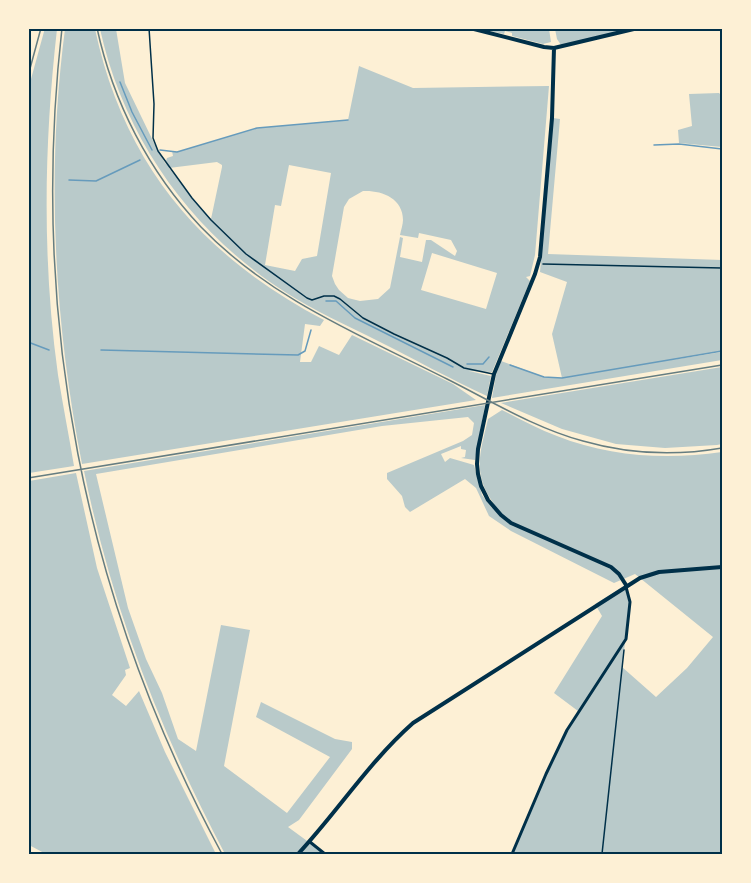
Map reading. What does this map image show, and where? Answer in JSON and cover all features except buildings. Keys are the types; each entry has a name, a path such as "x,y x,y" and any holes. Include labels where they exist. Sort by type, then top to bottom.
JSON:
{"street":[{"path":"470,28 554,48 638,28"},
{"path":"512,855 567,730 626,639 630,598 626,585 611,567 511,523 501,515 488,500 481,486 477,460 494,374 538,264 552,118 554,48"},
{"path":"298,855 369,767 390,743 413,723 626,585 652,573 723,567"},
{"path":"310,842 325,855"}],"lane":[{"path":"149,28 155,145 208,217 246,254 307,298 312,300 334,296 363,318 394,334 464,368 494,374"}],"path":[{"path":"538,264 723,268"},
{"path":"602,855 624,650"}],"shaded area":[{"path":"45,28 57,29 47,159 49,289 58,375 74,466 29,473 28,90"},
{"path":"65,29 95,29 108,78 126,123 148,164 175,201 206,236 241,267 280,295 324,320 320,326 305,324 300,362 311,362 319,346 339,355 352,335 453,384 476,400 82,464 65,356 56,247 56,138"},
{"path":"100,29 116,29 125,83 155,145 169,166 166,161 167,158 173,156 172,151 177,152 257,128 348,120 359,66 413,88 549,86 535,255 530,276 526,277 530,281 492,372 469,371 491,376 487,396 331,318 296,299 251,268 191,211 166,179 144,144 126,108 111,69","holes":["217,162 222,165 211,219 169,168","289,165 331,173 317,256 302,259 295,271 265,265 275,205 281,206","363,191 377,192 390,197 402,212 403,222 400,235 418,238 419,233 451,240 457,251 455,256 431,240 426,240 422,262 400,257 403,238 400,237 390,288 378,299 360,301 348,298 339,290 332,276 344,207 349,199","432,253 497,273 486,309 421,290"]},
{"path":"480,29 549,29 551,42 543,44 512,36 512,33 505,31 504,34"},
{"path":"555,29 629,29 561,45"},
{"path":"719,93 722,96 722,147 679,143 678,130 692,126 689,94"},
{"path":"553,118 560,119 548,254 722,260 722,351 665,361 722,352 722,360 492,398 501,361 544,377 562,378 552,334 567,282 540,272"},
{"path":"722,367 722,444 717,445 665,448 616,444 562,429 501,403"},
{"path":"485,405 475,460 461,458 465,457 466,450 461,449 461,446 441,454 445,462 450,458 474,465 482,495 492,508 494,504 487,493 480,473 481,453 488,419 502,410 550,433 597,448 660,456 722,452 722,854 512,854 546,774 578,711 554,693 602,616 595,604 626,585 630,602 622,667 656,697 687,668 713,637 635,574 614,583 511,531 489,516 476,488 465,479 410,512 405,507 402,496 387,479 387,473 463,441 472,435 474,423 468,417 382,426 96,474 128,608 178,739 196,751 221,625 250,630 224,766 287,813 330,757 256,717 261,702 335,739 352,742 352,749 299,820 288,827 325,854 225,854 179,762 141,668 109,571 84,471"},
{"path":"76,473 97,568 130,668 125,670 126,675 112,695 126,706 139,691 165,752 216,854 46,854 29,845 29,481"}],"waterway":[{"path":"120,82 132,112 152,150"},
{"path":"160,150 177,152 257,128 348,120"},
{"path":"654,145 679,144 722,149"},
{"path":"69,180 96,181 140,160"},
{"path":"326,301 336,301 355,318 453,367"},
{"path":"101,350 298,355 305,351 311,330"},
{"path":"28,342 49,350"},
{"path":"510,365 544,377 562,378 722,351"},
{"path":"467,364 483,364 489,357"}],"railway":[{"path":"28,76 41,28"},
{"path":"62,28 54,136 54,243 62,349 78,454 102,557 134,658 174,757 222,854"},
{"path":"97,28 104,56 123,109 149,159 182,206 201,227 256,275 286,295 349,330 514,413 565,436 617,449 635,451 670,453 722,448"},
{"path":"28,478 722,365"}]}
